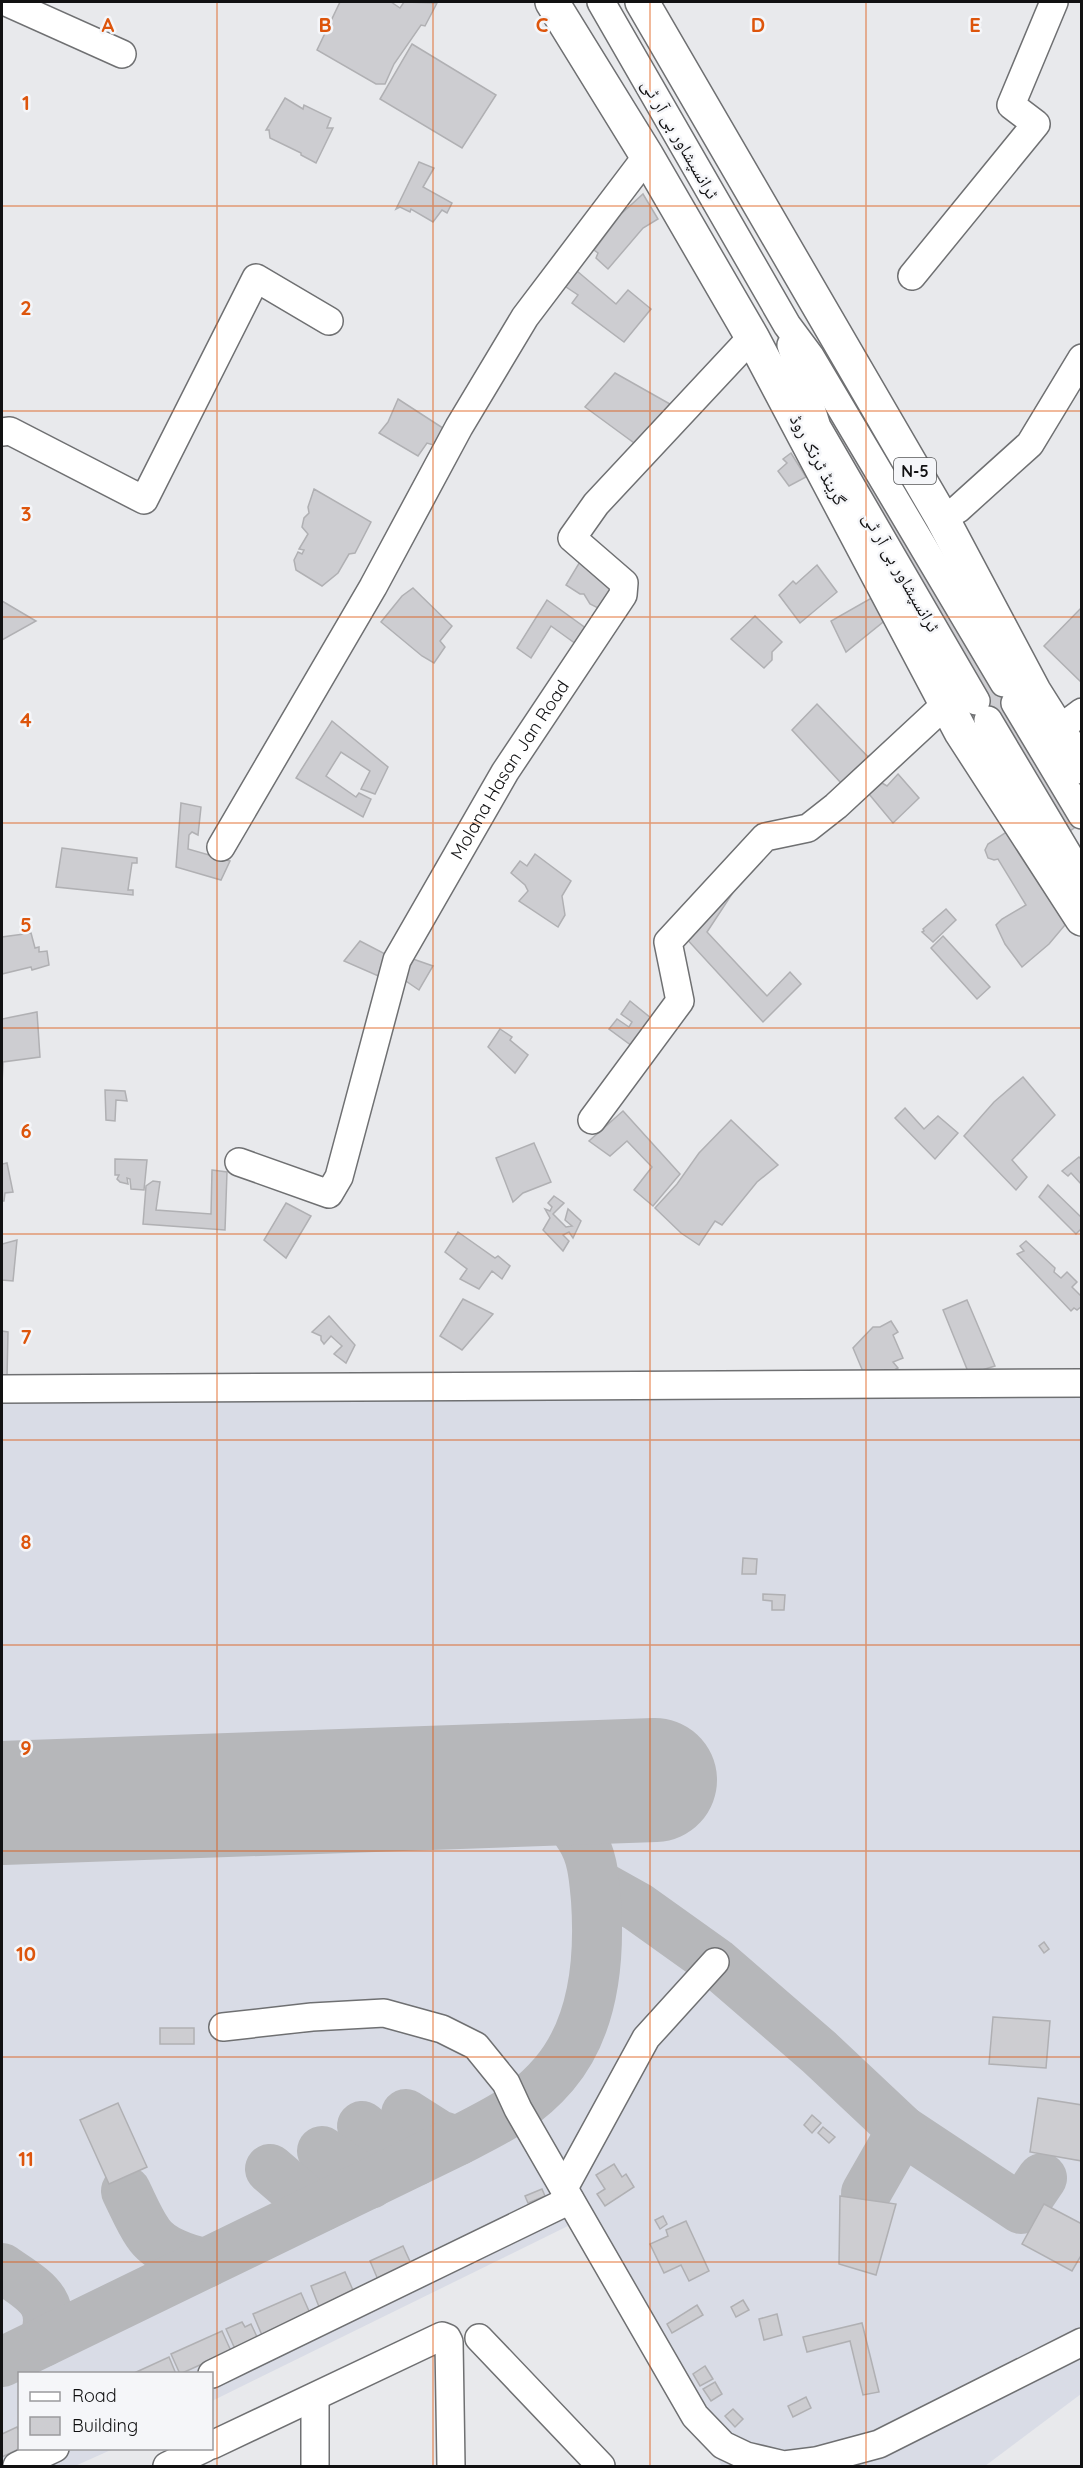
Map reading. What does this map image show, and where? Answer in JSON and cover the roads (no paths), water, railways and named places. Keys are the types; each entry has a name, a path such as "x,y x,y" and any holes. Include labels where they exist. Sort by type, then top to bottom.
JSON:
{"highway":[{"name":"گرینڈ ٹرنک روڈ","path":"552,2 647,156 970,708 962,732 1082,919"},
{"name":"N-5","path":"642,2 942,518 1034,692 1070,721 1082,768"}],"street":[{"path":"6,2 122,54"},
{"name":"ٹرانسپشاور بی آر ٹی","path":"601,2 777,308 810,356 1082,815"},
{"path":"912,276 1036,124 1011,105 1054,2"},
{"path":"221,847 374,587 459,427 525,317 647,156"},
{"path":"2,432 10,432 144,500 256,278 329,321"},
{"name":"ٹرانسپشاور بی آر ٹی","path":"777,308 790,339 817,427 970,708 1082,878"},
{"name":"Molana Hasan Jan Road","path":"239,1162 329,1194 339,1177 397,960 505,772 623,594 624,583 572,538 596,504 752,337"},
{"path":"942,518 958,509 1030,444 1082,358"},
{"path":"592,1120 680,1001 668,942 765,837 808,828 970,708"},
{"path":"2,1389 1082,1383"},
{"path":"213,2373 567,2194 646,2038 715,1962"},
{"path":"223,2027 312,2017 384,2013 442,2029 476,2046 506,2083 518,2109 694,2416 723,2445 746,2456 784,2465 816,2461 879,2444 1082,2342"},
{"path":"213,2445 442,2336 449,2342 451,2466"},
{"path":"479,2338 601,2466"},
{"path":"315,2397 315,2466"},
{"path":"17,2466 51,2450"},
{"path":"172,2465 201,2450"}]}
